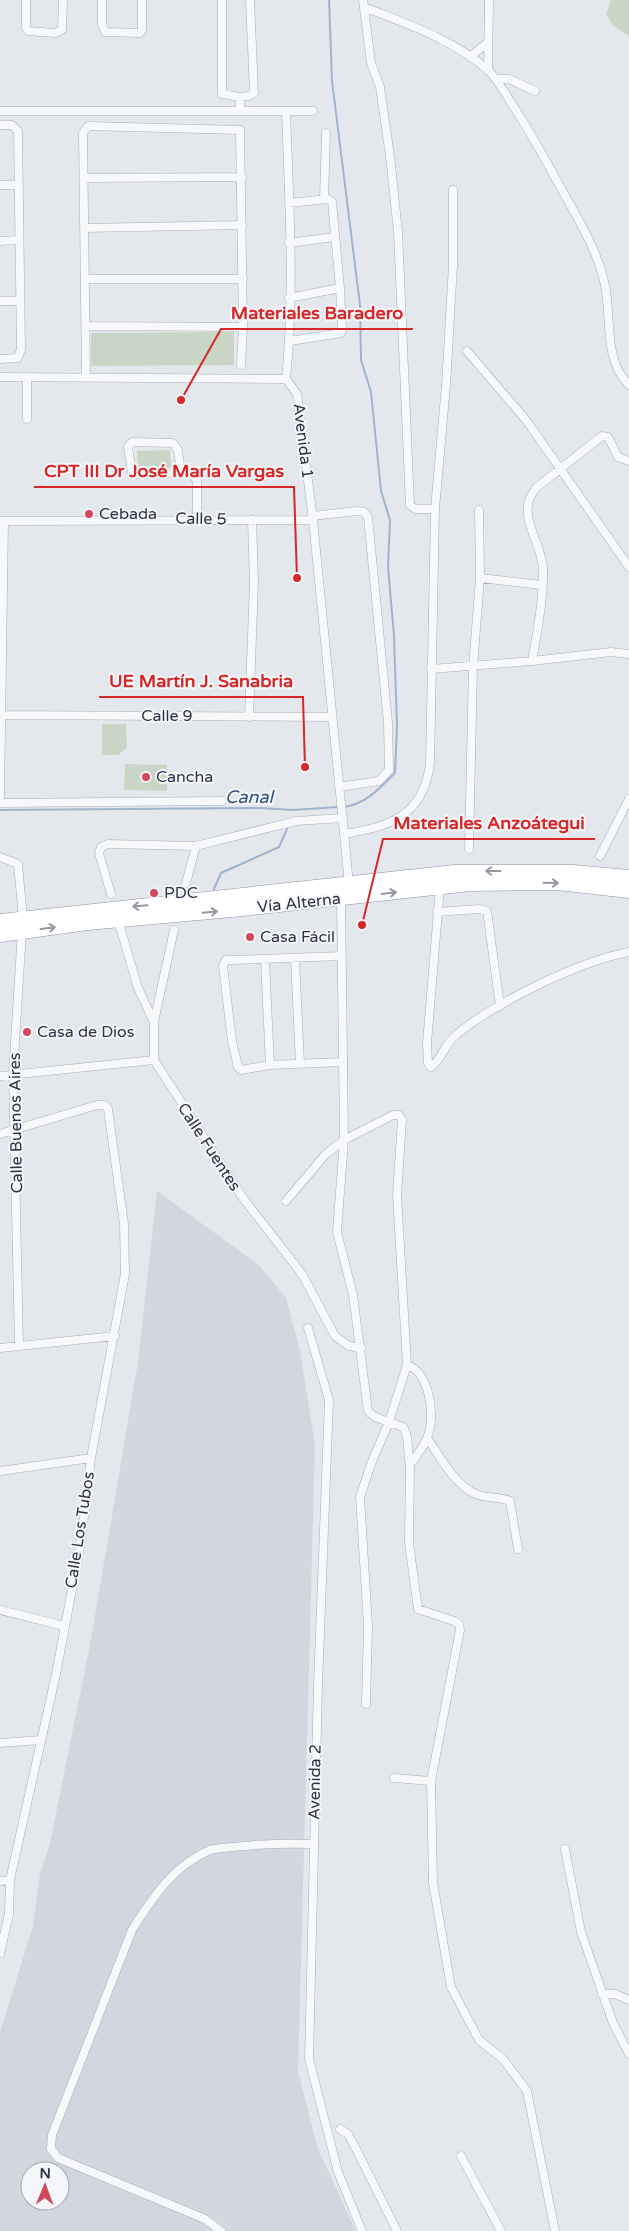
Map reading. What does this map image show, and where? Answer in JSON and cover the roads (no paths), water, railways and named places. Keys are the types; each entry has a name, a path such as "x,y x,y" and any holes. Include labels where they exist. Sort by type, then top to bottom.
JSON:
{"highway":[{"name":"Vía Alterna","path":"0,935 22,924 349,884 476,871 573,872 629,877"},
{"name":"Vía Alterna","path":"0,921 22,924 118,920 491,882 558,883 629,890"}],"street":[{"path":"26,0 26,28 28,32 62,30 63,0"},
{"path":"102,0 102,24 105,32 131,33 140,33 142,30 142,0"},
{"path":"222,0 222,94 240,97 249,96 254,93 250,0"},
{"path":"488,0 488,70"},
{"path":"364,3 437,38 470,57 496,78 530,131 594,250 606,293 611,356 619,374 629,385"},
{"path":"364,3 371,63 380,87 398,232 410,506 415,509 435,509"},
{"path":"470,57 487,43"},
{"path":"496,78 509,79 536,91"},
{"path":"240,97 240,111"},
{"path":"0,111 313,111"},
{"path":"0,377 286,379 290,341 286,111"},
{"path":"0,125 12,125 18,130 20,301 20,354 14,359 0,359"},
{"path":"86,378 84,133 88,126 237,128 242,134 243,327 241,365"},
{"path":"324,199 326,133"},
{"path":"85,178 242,177"},
{"path":"0,185 18,185"},
{"path":"345,834 373,829 392,822 409,809 421,796 427,783 430,764 435,509 446,385 453,265 453,190"},
{"path":"289,203 324,199 332,202 340,288 341,333 290,341"},
{"path":"86,228 242,226"},
{"path":"289,243 334,237"},
{"path":"0,241 19,240"},
{"path":"86,279 242,279"},
{"path":"289,298 340,288"},
{"path":"0,301 20,301"},
{"path":"86,326 243,327"},
{"path":"467,351 526,420 628,564"},
{"path":"27,377 27,419"},
{"name":"Avenida 1","path":"286,379 297,394 312,518 342,816"},
{"path":"532,662 543,567 527,517 528,501 536,488 604,435 608,437 615,455 622,460 629,461"},
{"path":"180,473 178,450 174,443 132,442 128,447 132,473 180,473 190,473 197,480 197,519"},
{"path":"469,849 473,667 480,578 479,510"},
{"name":"Calle 5","path":"2,521 252,520 312,518 357,511 364,512 368,517 385,686 389,770 379,781 339,789"},
{"path":"249,717 254,582 252,520"},
{"path":"0,796 2,521"},
{"path":"480,578 542,585"},
{"path":"431,669 532,662 611,652 629,654"},
{"name":"Calle 9","path":"1,715 332,717"},
{"path":"600,856 629,799"},
{"path":"0,803 222,801"},
{"path":"111,894 99,853 101,847 108,844 196,846 296,821 342,816 349,884"},
{"path":"186,883 196,846"},
{"name":"Calle Buenos Aires","path":"0,857 18,864 22,924 13,1074 13,1131 17,1198 18,1346"},
{"path":"440,887 427,1043 428,1063 431,1067 456,1034 500,1006 578,966 602,957 629,952"},
{"path":"341,898 344,1140 337,1232 353,1295 368,1411 406,1431 410,1465 409,1542 418,1609 454,1621 459,1624 460,1630 432,1781 433,1883 451,1988 479,2040 503,2059 526,2091 555,2231"},
{"path":"437,912 480,909 488,911 500,1006"},
{"path":"118,920 138,988 154,1022"},
{"path":"0,1076 154,1060 154,1022 174,930"},
{"path":"342,956 226,960 223,966 232,1041 238,1067 241,1070 270,1065 342,1062"},
{"path":"295,959 300,1063"},
{"path":"265,960 270,1065"},
{"name":"Calle Fuentes","path":"154,1060 243,1198 302,1274 335,1336 349,1346 361,1348"},
{"name":"Calle Los Tubos","path":"0,1953 9,1914 10,1880 80,1542 91,1458 125,1274 124,1224 108,1109 104,1105 13,1131"},
{"path":"286,1202 324,1155 344,1140 393,1115 399,1115 402,1120 397,1195 406,1365 389,1422 371,1464 360,1497 368,1626 366,1704"},
{"path":"0,1134 13,1131"},
{"name":"Avenida 2","path":"308,1328 329,1400 314,1844 309,2059 338,2172 362,2231"},
{"path":"0,1348 115,1336"},
{"path":"406,1365 413,1367 419,1373 427,1392 432,1422 427,1438 410,1465"},
{"path":"427,1438 454,1475 469,1490 477,1495 510,1500 518,1549"},
{"path":"0,1471 91,1458"},
{"path":"0,1610 64,1626"},
{"path":"0,1743 40,1740"},
{"path":"394,1778 432,1781"},
{"path":"221,2231 205,2219 58,2158 51,2149 52,2135 132,1930 165,1884 182,1867 211,1850 278,1843 314,1844"},
{"path":"565,1850 581,1932 613,2023 629,2054"},
{"path":"0,1881 10,1880"},
{"path":"602,1994 615,1994 629,2000"},
{"path":"340,2129 348,2134 397,2231"},
{"path":"461,2156 501,2231"}],"waterway":[{"path":"329,0 332,81 360,305 361,360 371,392 381,491 390,520 388,567 394,635 397,726 395,773 378,790 365,799 351,806 343,807"},
{"name":"Canal","path":"0,810 261,808 293,810 338,807"},
{"path":"214,889 221,873 279,847 287,829"}],"place":[{"name":"Materiales Baradero","path":"181,400"},
{"name":"Cebada","path":"89,514"},
{"name":"CPT III Dr José María Vargas","path":"297,578"},
{"name":"UE Martín J. Sanabria","path":"305,767"},
{"name":"Cancha","path":"146,777"},
{"name":"PDC","path":"154,893"},
{"name":"Materiales Anzoátegui","path":"362,925"},
{"name":"Casa Fácil","path":"250,937"},
{"name":"Casa de Dios","path":"27,1032"}]}
